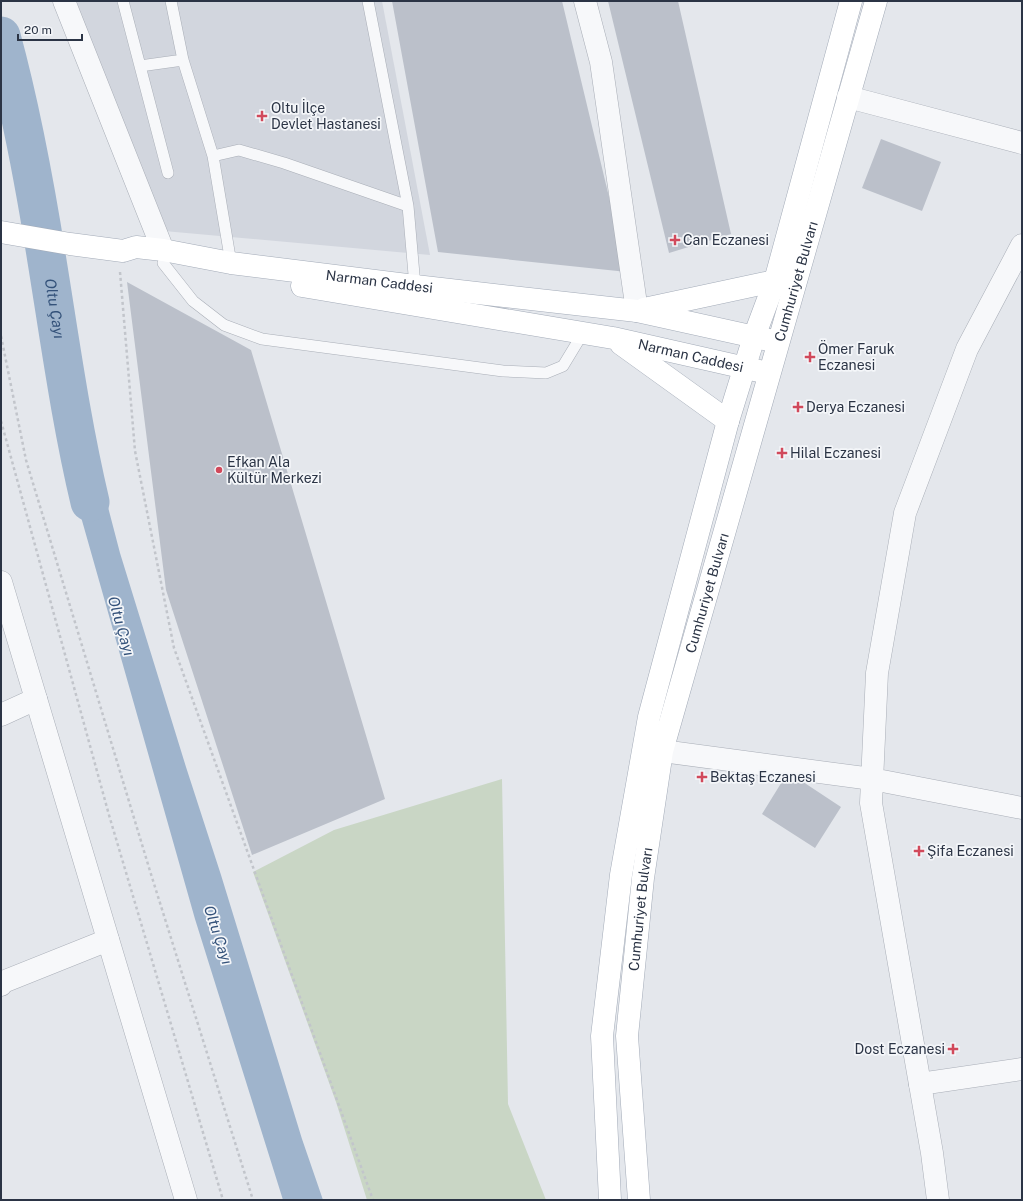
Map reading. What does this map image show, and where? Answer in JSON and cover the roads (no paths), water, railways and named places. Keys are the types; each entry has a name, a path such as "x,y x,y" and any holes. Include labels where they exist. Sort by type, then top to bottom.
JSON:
{"main road":[{"name":"Cumhuriyet Bulvarı","path":"610,1200 602,1036 621,875 649,717 728,421 754,337 775,281 851,1"},
{"name":"Cumhuriyet Bulvarı","path":"639,1200 627,1036 643,878 662,752 876,1"},
{"name":"Narman Caddesi","path":"1,232 70,244 123,251 136,247 163,257 613,338 770,374"},
{"name":"Narman Caddesi","path":"163,257 231,263 415,286 637,311 779,342"},
{"name":"Narman Caddesi","path":"637,311 775,281"},
{"name":"Narman Caddesi","path":"613,338 728,421"}],"street":[{"path":"64,1 163,257"},
{"path":"585,1 601,62 637,311"},
{"path":"848,97 1022,143"},
{"path":"938,1200 932,1153 871,803 877,673 905,513 966,349 1022,245"},
{"path":"1,582 186,1200"},
{"path":"1,715 36,699"},
{"path":"662,752 872,779 1022,808"},
{"path":"1,984 108,940"},
{"path":"920,1084 1022,1069"}],"lane":[{"path":"124,1 168,173"},
{"path":"171,1 183,60 212,156 231,263"},
{"path":"368,1 408,206 415,286"},
{"path":"140,66 183,60"},
{"path":"212,156 239,150 284,163 408,206"},
{"path":"163,257 193,301 224,325 262,339 503,371 546,373 563,366 583,333"}],"water":[{"path":"91,442 120,553 302,1139 323,1200 283,1200 195,919 64,457"}],"waterway":[{"name":"Oltu Çayı","path":"1,36 15,91 32,176 71,412 90,502"}],"place":[{"name":"Oltu İlçe Devlet Hastanesi","path":"262,116"},
{"name":"Can Eczanesi","path":"675,240"},
{"name":"Ömer Faruk Eczanesi","path":"810,357"},
{"name":"Derya Eczanesi","path":"798,407"},
{"name":"Hilal Eczanesi","path":"782,453"},
{"name":"Efkan Ala Kültür Merkezi","path":"219,470"},
{"name":"Bektaş Eczanesi","path":"702,777"},
{"name":"Şifa Eczanesi","path":"919,851"},
{"name":"Dost Eczanesi","path":"953,1049"}]}
